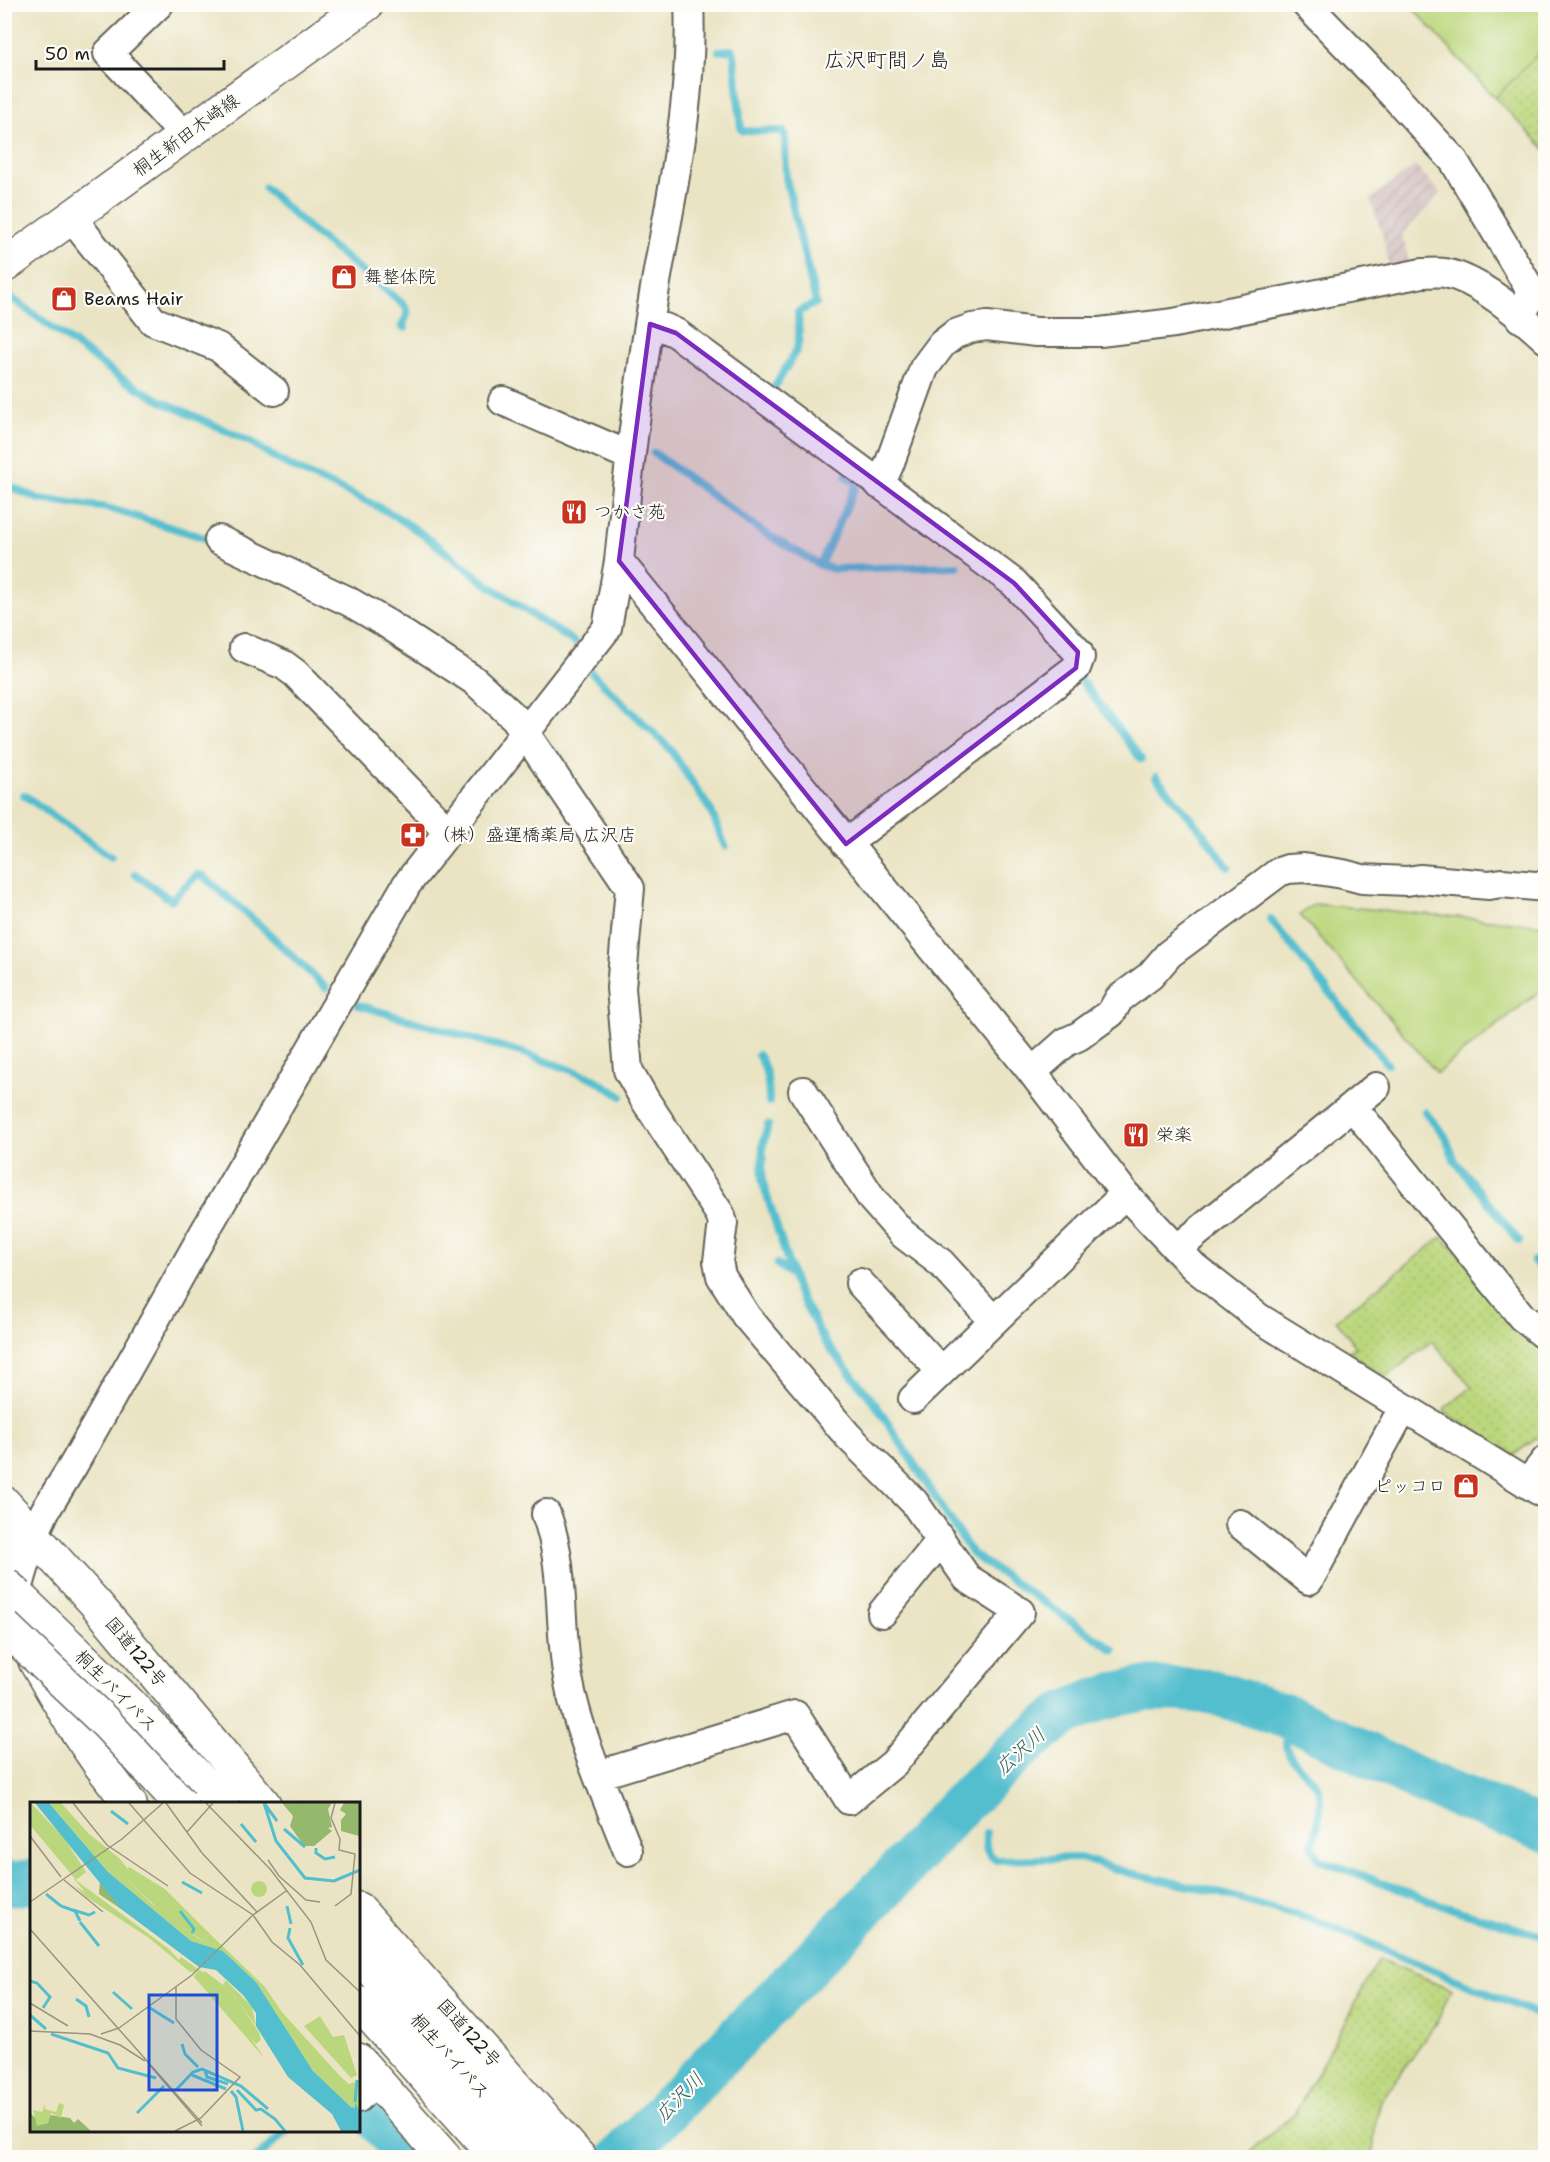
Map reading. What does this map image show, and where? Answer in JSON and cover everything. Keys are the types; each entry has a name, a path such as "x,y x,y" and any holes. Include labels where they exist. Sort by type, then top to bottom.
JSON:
{"main road":[{"name":"桐生新田木崎線","path":"4,266 186,135 351,9"},
{"name":"国道122号","path":"4,1503 19,1539 96,1604 263,1802"},
{"path":"19,1539 11,1569 7,1608 37,1666 62,1707 98,1762 129,1802"},
{"name":"桐生バイパス","path":"7,1608 129,1703 221,1801"},
{"name":"桐生バイパス","path":"7,1608 91,1708 180,1802"},
{"name":"国道122号","path":"360,1911 580,2157"},
{"name":"桐生バイパス","path":"360,1956 541,2157"},
{"name":"桐生バイパス","path":"360,2004 498,2157"},
{"path":"365,2079 445,2157"}],"street":[{"path":"159,4 108,53 186,135"},
{"path":"19,1539 45,1511 74,1464 204,1231 407,884 607,628 619,561 630,456 685,112 690,69 689,4"},
{"path":"1306,4 1454,161 1530,289 1527,304 1520,318"},
{"path":"71,217 153,321 218,347 274,391"},
{"path":"880,485 924,368 942,344 956,334 972,328 987,326 1036,332 1101,332 1174,323 1422,273 1443,272 1466,279 1492,296 1545,339"},
{"path":"650,324 676,333 1014,583 1076,647 1080,657 1076,668 846,844"},
{"path":"503,401 630,456"},
{"path":"219,540 348,601 394,628 475,681 515,717 630,888 621,988 628,1070 645,1100 720,1214 723,1223 718,1261 721,1275 753,1325 848,1436 914,1502 967,1578 1020,1612 894,1763 849,1800 795,1715 598,1775"},
{"path":"619,561 1032,1072 1125,1194 1201,1273 1259,1318 1536,1489 1545,1460"},
{"path":"244,648 284,665 296,674 448,831"},
{"path":"1032,1072 1066,1042 1079,1036 1111,1012 1119,999 1150,976 1169,954 1279,872 1304,868 1362,879 1407,881 1420,879 1545,887"},
{"path":"1177,1249 1376,1087"},
{"path":"803,1091 872,1198 903,1234 941,1263 993,1320"},
{"path":"1353,1107 1522,1317 1545,1336"},
{"path":"913,1399 1125,1194"},
{"path":"860,1283 941,1371"},
{"path":"1240,1524 1309,1580 1403,1408"},
{"path":"546,1514 552,1530 560,1574 568,1677 584,1737 628,1851"},
{"path":"882,1613 941,1540"}],"highlighted area":[{"path":"650,324 676,333 1014,583 1078,652 1076,668 846,844 619,561"}],"shaded area":[{"path":"1415,166 1441,193 1402,234 1409,262 1389,267 1382,233 1370,199"}],"green space":[{"path":"1410,5 1545,5 1545,149 1495,98"},
{"path":"1410,5 1545,5 1545,47 1495,98"},
{"path":"1314,904 1545,925 1545,987 1437,1073 1300,915"},
{"path":"1442,1237 1545,1349 1545,1431 1514,1455 1444,1412 1445,1408 1472,1387 1432,1341 1386,1377 1346,1353 1356,1347 1336,1320"},
{"path":"1379,1959 1451,1989 1438,2020 1381,2101 1376,2119 1373,2158 1244,2157 1295,2113"}],"waterway":[{"path":"719,51 732,50 734,53 741,129 743,131 783,131 785,135 786,178 816,303 798,312 797,349 773,390"},
{"path":"265,188 313,232 403,304 407,312 402,326 405,328"},
{"path":"6,294 121,378 161,401 253,443 287,464 378,506 407,523 483,581 574,642"},
{"path":"654,453 760,530 820,565 833,569 957,566"},
{"path":"820,565 855,488 856,484 846,476"},
{"path":"4,484 39,499 108,508 205,538"},
{"path":"592,673 670,749 711,811 725,846"},
{"path":"1080,679 1141,759"},
{"path":"1156,777 1200,829 1228,867"},
{"path":"24,795 111,857"},
{"path":"135,874 171,900 197,875 202,875 263,928 326,988"},
{"path":"1270,919 1387,1064"},
{"path":"358,1005 523,1053 593,1078 621,1096"},
{"path":"758,1055 765,1071 769,1102"},
{"path":"1425,1112 1445,1136 1455,1161 1519,1241"},
{"path":"768,1125 763,1144 762,1180 796,1288 825,1342 876,1405 972,1554 1114,1650"},
{"path":"1534,1261 1546,1274"},
{"path":"777,1264 793,1276"},
{"name":"広沢川","path":"620,2158 898,1873 958,1807 1017,1751 1061,1716 1092,1702 1146,1689 1213,1692 1291,1718 1423,1782 1546,1830"},
{"path":"1291,1718 1287,1748 1297,1765 1316,1784 1319,1793 1319,1816 1312,1846 1320,1860 1456,1910 1546,1937"},
{"path":"986,1833 987,1848 996,1860 1080,1858 1129,1873 1209,1890 1315,1920 1546,2018"},
{"name":"広沢川","path":"4,1883 30,1881"},
{"name":"広沢川","path":"366,2106 411,2158"},
{"path":"257,2158 286,2132"}],"place":[{"name":"舞整体院","path":"344,277"},
{"name":"Beams Hair","path":"64,299"},
{"name":"つかさ苑","path":"574,512"},
{"name":"（株）盛運橋薬局 広沢店","path":"413,835"},
{"name":"栄楽","path":"1136,1135"},
{"name":"ピッコロ","path":"1466,1486"}],"district":[{"name":"広沢町間ノ島","path":"887,60"}]}
